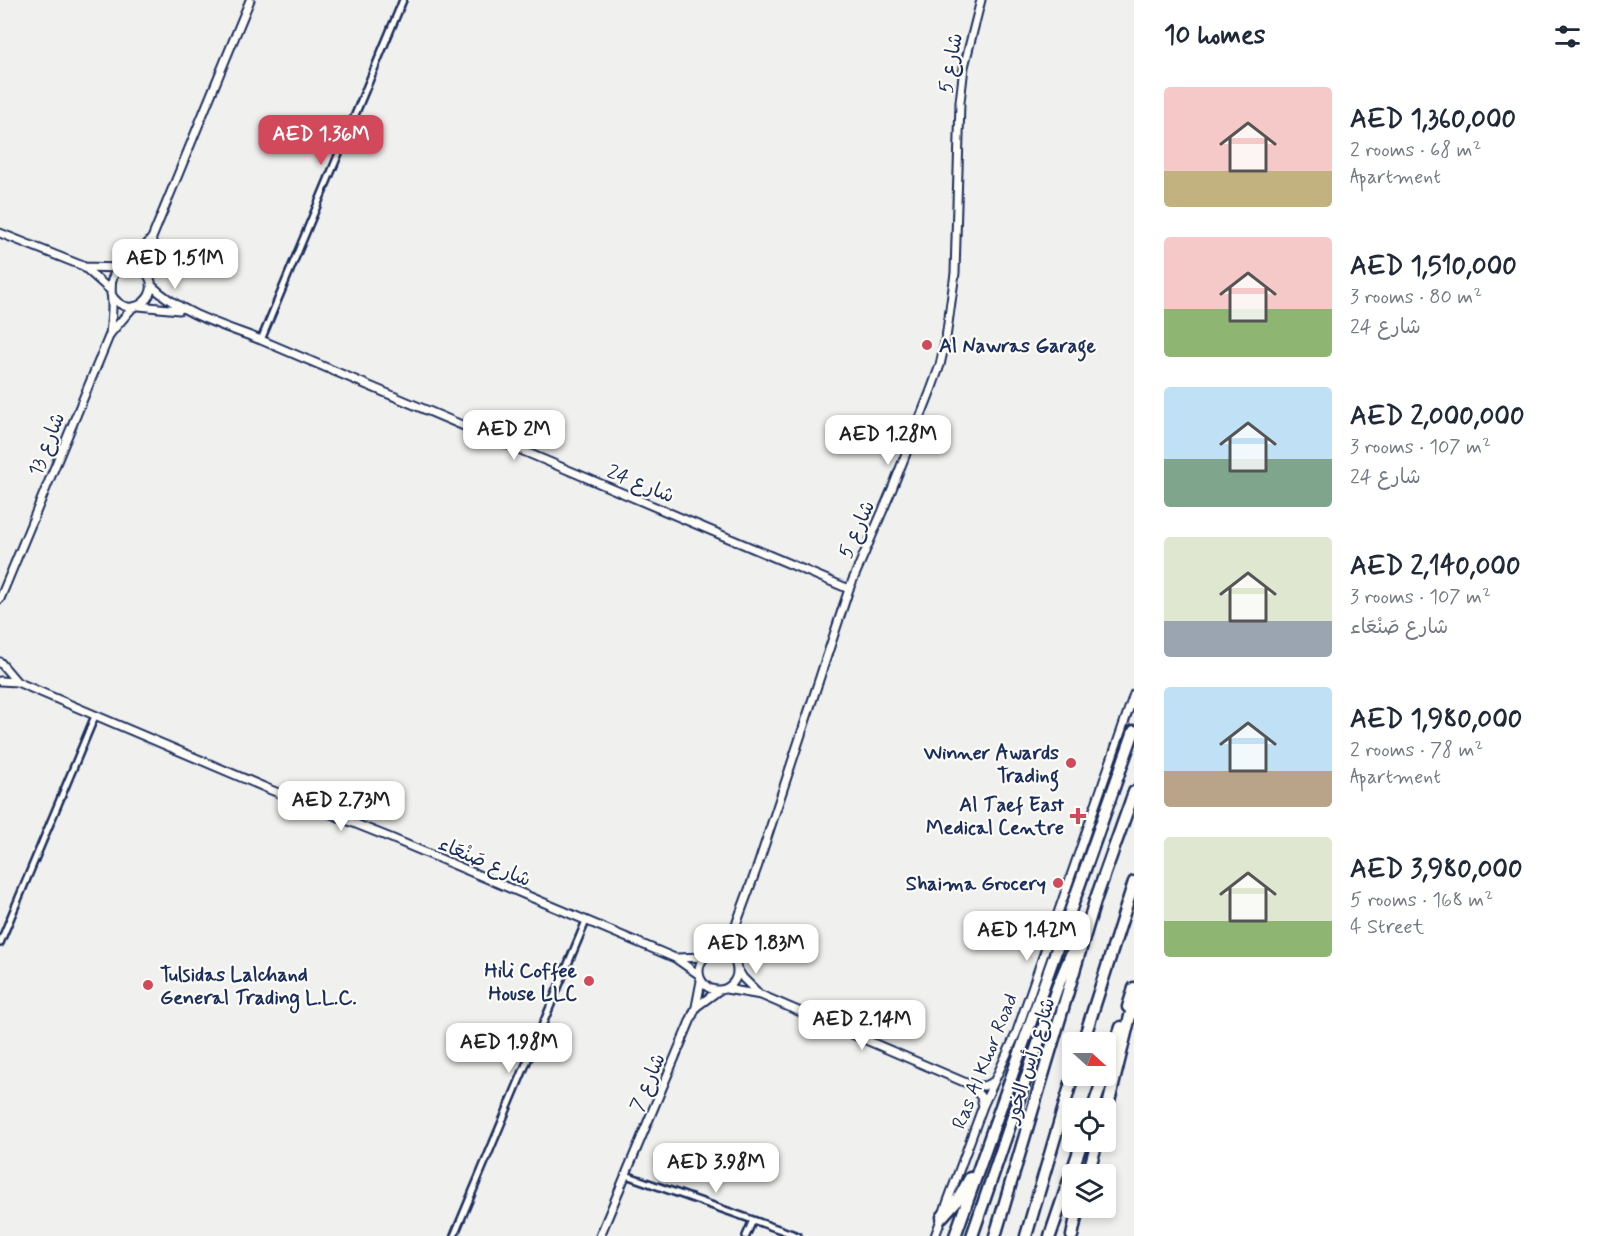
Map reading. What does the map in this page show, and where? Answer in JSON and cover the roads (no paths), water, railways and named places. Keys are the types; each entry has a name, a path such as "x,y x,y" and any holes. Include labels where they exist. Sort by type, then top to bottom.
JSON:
{"highway":[{"path":"956,1236 1134,731"},
{"name":"شارع رأس الخور","path":"995,1236 1095,901 1134,792"},
{"path":"1086,1032 1134,882"},
{"path":"972,1236 1057,988 1095,901"},
{"path":"1116,1041 1134,988"},
{"path":"1110,1098 1134,1000"},
{"path":"942,1217 965,1188 1010,1078"},
{"path":"1026,1236 1070,1086"},
{"path":"1050,1236 1079,1152"},
{"path":"1072,1236 1076,1218"}],"street":[{"path":"111,292 112,277 125,267 152,238 250,0"},
{"path":"261,340 403,0"},
{"name":"شارع 5","path":"707,955 730,934 737,922 849,589 931,390 946,338 955,273 960,102 966,58 981,0"},
{"path":"0,233 83,266 125,267 141,270 151,282"},
{"path":"83,266 111,292 120,305 135,307 148,298 151,282 152,238"},
{"name":"شارع 24","path":"151,282 174,304 188,311 849,589"},
{"name":"شارع 13","path":"110,334 111,292"},
{"name":"شارع 24","path":"135,307 188,311"},
{"name":"شارع 13","path":"0,599 110,334 135,307"},
{"name":"شارع صَنْعَاء","path":"0,662 17,682"},
{"name":"شارع صَنْعَاء","path":"0,681 17,682 675,958 684,959 707,955"},
{"name":"Ras Al Khor Road","path":"935,1236 983,1106 1016,1034 1134,694"},
{"path":"0,943 95,716"},
{"path":"454,1236 586,921"},
{"name":"شارع 5","path":"736,964 734,942 737,922"},
{"path":"761,995 747,983 736,964 724,952 707,955 700,962 699,978 708,988 761,995 971,1085 984,1086 995,1080"},
{"name":"شارع صَنْعَاء","path":"675,958 699,978"},
{"path":"696,1007 735,980 736,964"},
{"name":"شارع 7","path":"600,1236 696,1007 699,978"},
{"path":"971,1085 981,1097 983,1106"},
{"path":"626,1175 798,1236"},
{"path":"746,1236 753,1220"}],"place":[{"name":"Al Nawras Garage","path":"927,345"},
{"name":"Winner Awards Trading","path":"1071,763"},
{"name":"Al Taef East Medical Centre","path":"1078,816"},
{"name":"Shaima Grocery","path":"1058,883"},
{"name":"Hili Coffee House LLC","path":"589,981"},
{"name":"Tulsidas Lalchand General Trading L.L.C.","path":"148,985"}]}
